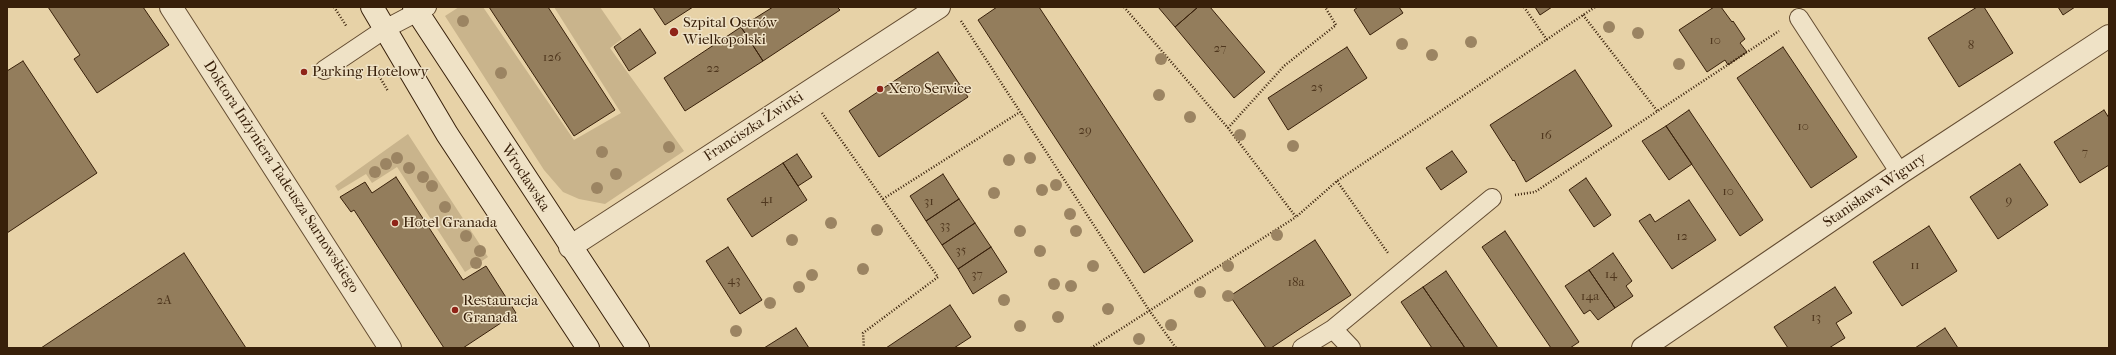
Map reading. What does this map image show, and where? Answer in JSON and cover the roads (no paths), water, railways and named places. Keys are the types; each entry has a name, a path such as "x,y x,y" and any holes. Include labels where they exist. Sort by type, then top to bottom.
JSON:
{"street":[{"name":"Doktora Inżyniera Tadeusza Sarnowskiego","path":"171,7 390,348"},
{"path":"372,7 447,134 588,348"},
{"name":"Franciszka Żwirki","path":"570,246 939,7"},
{"name":"Wrocławska","path":"419,8 570,246 638,348"},
{"name":"Stanisława Wigury","path":"1643,348 1900,173 2109,36"}],"lane":[{"path":"324,70 385,28 419,8"},
{"path":"1799,18 1900,173"},
{"path":"1302,348 1333,329 1492,198"},
{"path":"1333,329 1350,348"}],"place":[{"name":"Szpital Ostrów Wielkopolski","path":"674,32"},
{"name":"Parking Hotelowy","path":"304,72"},
{"name":"Xero Service","path":"880,89"},
{"name":"Hotel Granada","path":"395,223"},
{"name":"Restauracja Granada","path":"455,310"}]}
